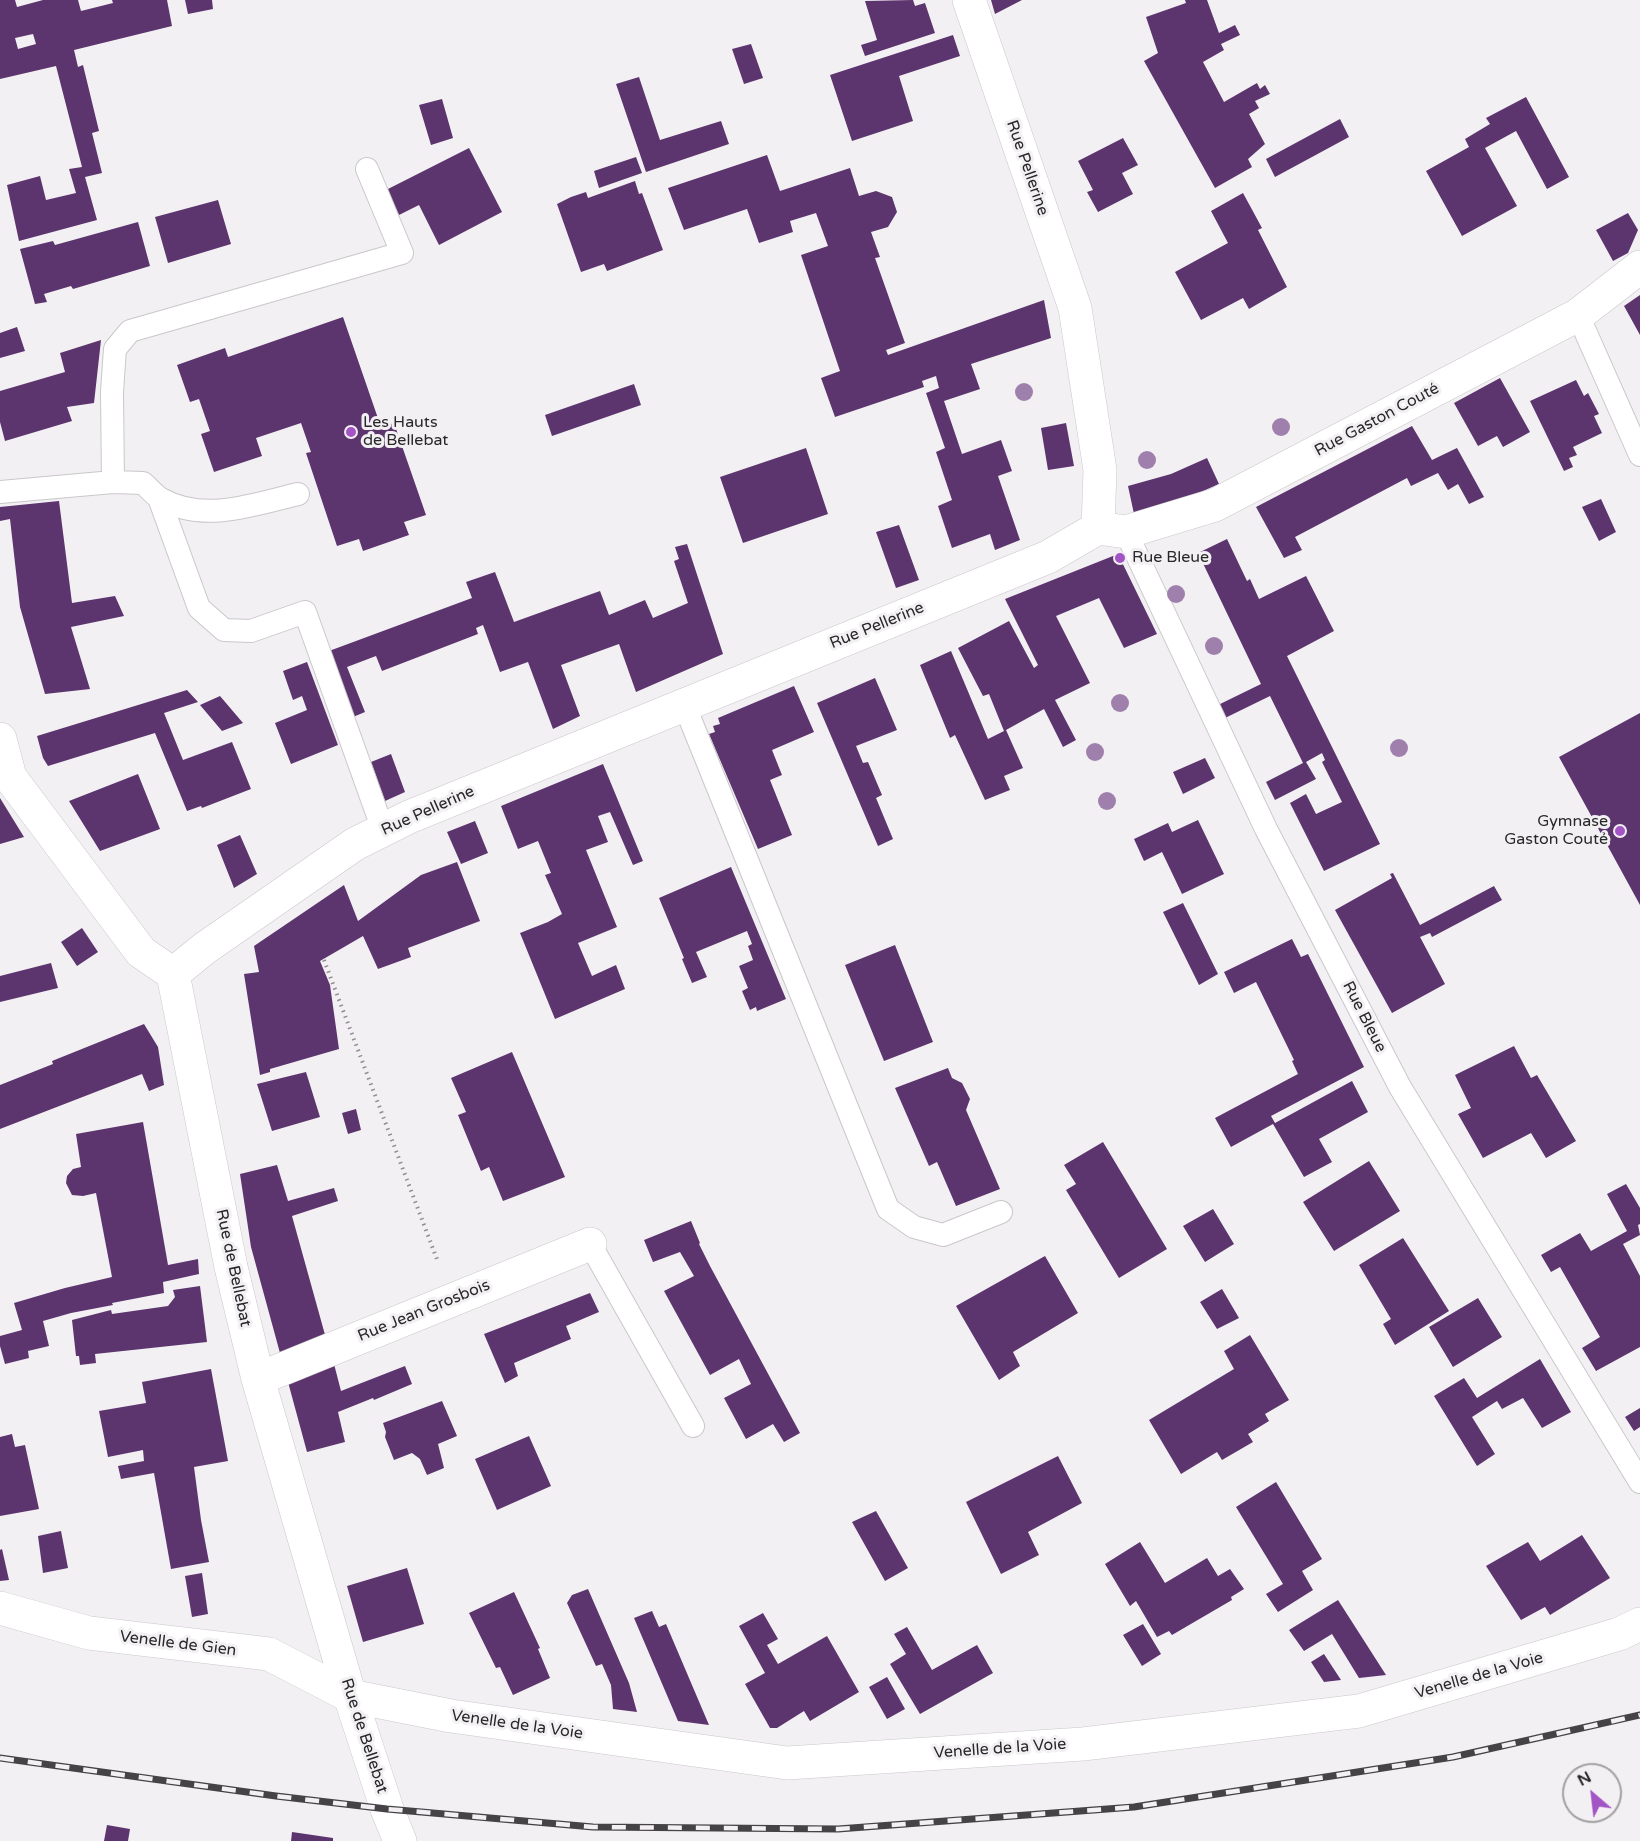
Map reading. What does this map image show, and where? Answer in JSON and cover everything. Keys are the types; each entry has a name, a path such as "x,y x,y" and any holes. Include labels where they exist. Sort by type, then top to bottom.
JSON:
{"street":[{"name":"Rue Pellerine","path":"173,974 205,948 355,844 409,817 1112,530 1100,470 1075,308 969,0"},
{"name":"Rue Gaston Couté","path":"1112,530 1215,505 1578,315 1640,267"},
{"path":"0,739 5,778 141,952 173,974"},
{"name":"Rue de Bellebat","path":"173,974 231,1267 258,1379 350,1696 387,1809 400,1841"},
{"name":"Rue Jean Grosbois","path":"258,1379 590,1244"},
{"name":"Venelle de Gien","path":"0,1608 89,1634 269,1654 350,1696"},
{"name":"Venelle de la Voie","path":"350,1696 451,1716 787,1763 1083,1744 1359,1711 1619,1635 1640,1624"}],"lane":[{"path":"113,482 112,392 115,349 130,331 402,253 367,169"},
{"path":"1578,315 1640,455"},
{"path":"0,492 113,482 143,483 159,498 187,509 226,511 298,494"},
{"path":"159,498 199,608 224,630 251,631 305,612 382,830"},
{"name":"Rue Bleue","path":"1112,530 1400,1088 1640,1482"},
{"path":"684,704 888,1209 914,1227 943,1235 1001,1212"},
{"path":"590,1244 693,1426"}],"path":[{"path":"324,960 453,1299"}],"building":[{"path":"0,0 15,0 17,7 43,0 78,0 81,11 113,3 112,0 167,0 172,26 74,50 78,67 83,65 99,131 92,133 102,173 85,177 97,220 19,241 7,185 40,176 46,200 76,193 69,169 82,167 56,66 0,79","holes":["33,34 36,44 18,49 15,38"]},
{"path":"185,0 212,0 213,9 188,14"},
{"path":"913,0 915,6 925,3 935,33 865,56 861,45 877,40 865,1"},
{"path":"991,0 1022,0 995,14"},
{"path":"1185,0 1207,0 1219,33 1235,25 1240,35 1221,44 1224,50 1203,62 1224,102 1257,83 1260,89 1265,85 1270,94 1255,101 1259,108 1249,114 1265,144 1248,159 1252,167 1215,188 1144,61 1158,53 1146,17 1186,3"},
{"path":"953,35 960,56 899,76 913,121 852,141 830,75"},
{"path":"751,44 763,78 744,84 732,49"},
{"path":"639,77 660,140 721,121 729,144 646,172 616,84"},
{"path":"1526,97 1569,177 1547,189 1516,131 1485,148 1517,206 1462,236 1426,171 1469,147 1465,139 1490,124 1486,118"},
{"path":"442,99 453,138 431,145 419,105"},
{"path":"1340,119 1349,137 1275,177 1266,159"},
{"path":"1123,138 1138,165 1122,173 1133,194 1098,212 1087,192 1093,190 1078,161"},
{"path":"469,148 502,212 439,245 419,205 399,215 386,190"},
{"path":"767,155 780,191 850,168 859,196 876,191 892,197 897,212 888,227 871,232 880,257 875,258 905,343 886,350 888,355 1044,300 1051,338 971,364 980,389 944,401 962,454 1001,440 1012,471 998,476 1020,540 995,550 990,534 952,548 938,506 952,500 936,452 945,448 926,393 939,388 936,376 922,381 924,387 835,417 821,378 840,371 801,255 828,246 816,213 790,221 793,232 759,243 747,209 684,230 668,188"},
{"path":"636,157 642,173 599,188 594,171"},
{"path":"635,181 639,194 642,193 663,250 607,271 604,264 581,272 557,204 586,192 588,198"},
{"path":"1243,193 1262,228 1258,230 1287,287 1249,309 1243,298 1201,320 1175,272 1228,243 1211,211"},
{"path":"218,200 231,244 168,263 155,217"},
{"path":"1628,213 1638,230 1628,253 1613,261 1596,230"},
{"path":"138,222 150,266 73,289 71,286 44,294 47,302 35,304 20,249 53,241 55,245"},
{"path":"1640,295 1640,335 1624,306"},
{"name":"Les Hauts de Bellebat","path":"343,317 381,427 394,423 426,515 404,522 409,535 363,551 359,539 337,546 306,453 311,452 301,423 256,438 262,456 214,472 201,434 210,431 199,399 190,402 177,365 225,348 228,357"},
{"path":"17,327 25,351 0,358 0,333"},
{"path":"101,340 94,403 67,407 72,421 5,441 0,422 0,391 65,372 60,353"},
{"path":"1500,378 1530,432 1503,447 1497,436 1478,446 1454,403"},
{"path":"1576,380 1584,396 1588,393 1599,414 1594,416 1602,433 1573,447 1577,455 1569,458 1573,467 1564,471 1530,401"},
{"path":"634,384 641,405 552,436 545,415"},
{"path":"1066,423 1074,466 1048,470 1041,428"},
{"path":"1412,426 1432,460 1457,448 1484,497 1469,504 1458,484 1448,490 1438,473 1411,486 1407,478 1295,537 1302,550 1284,558 1256,507"},
{"path":"806,448 828,514 743,543 720,477"},
{"path":"1207,458 1219,484 1178,502 1134,514 1128,486 1171,474"},
{"path":"1601,499 1616,532 1599,541 1582,507"},
{"path":"59,501 72,603 115,596 124,616 71,627 90,689 45,694 20,607 10,519 0,521 0,507"},
{"path":"899,525 919,580 896,588 876,532"},
{"path":"1227,539 1247,581 1250,579 1259,599 1306,576 1334,631 1287,656 1380,844 1324,871 1290,803 1306,794 1316,814 1342,802 1322,762 1325,760 1322,753 1306,762 1316,779 1275,800 1266,782 1303,763 1270,696 1223,719 1216,706 1261,684 1198,553"},
{"path":"687,544 723,654 636,692 619,644 561,665 580,716 553,729 528,662 500,672 483,625 476,628 478,634 382,671 376,656 347,667 365,712 353,717 329,651 472,598 466,582 495,572 514,622 600,591 609,615 645,600 653,618 688,603 674,561 679,559 675,547"},
{"path":"1118,554 1157,634 1124,648 1099,598 1056,616 1090,683 1055,700 1076,740 1063,747 1044,709 1006,730 1023,768 1004,776 1010,790 985,800 955,735 950,738 920,665 951,651 988,739 1004,731 989,694 983,696 958,648 1009,621 1034,668 1038,665 1005,599"},
{"path":"307,662 338,745 291,764 275,723 307,710 302,696 293,700 283,671"},
{"path":"875,678 897,730 856,746 863,763 868,762 882,795 876,798 893,839 878,846 817,703"},
{"path":"794,686 814,732 772,750 782,775 770,780 792,835 758,849 709,734 715,732 713,726 720,724 718,718"},
{"path":"187,690 198,702 164,713 183,760 232,742 251,789 202,808 201,806 187,811 155,733 48,766 43,758 37,736"},
{"path":"220,696 243,723 222,731 200,705"},
{"name":"Gymnase Gaston Couté","path":"1640,713 1640,905 1559,757"},
{"path":"391,754 405,792 385,801 371,762"},
{"path":"1205,758 1215,778 1183,794 1173,772"},
{"path":"603,764 643,861 633,865 610,812 598,816 608,842 586,850 617,927 578,943 592,976 616,965 625,989 555,1019 520,933 562,914 545,875 551,873 538,841 518,849 501,806"},
{"path":"138,774 160,829 100,851 69,801"},
{"path":"0,798 24,837 0,844"},
{"path":"1198,820 1224,874 1182,894 1162,852 1144,861 1134,839 1168,823 1172,832"},
{"path":"475,821 488,853 461,864 447,832"},
{"path":"240,835 257,874 234,888 217,845"},
{"path":"457,862 480,921 408,948 411,957 378,969 363,936 320,961 330,985 339,1049 270,1069 270,1072 260,1075 244,974 259,972 254,946 344,885 358,921 421,875"},
{"path":"731,867 786,999 757,1011 756,1007 750,1010 742,991 748,988 739,966 753,960 748,946 752,944 747,931 696,952 707,977 692,983 659,898"},
{"path":"1393,873 1420,925 1494,886 1502,900 1432,937 1430,933 1420,937 1445,984 1392,1013 1335,910 1392,878 1390,874"},
{"path":"1183,903 1218,974 1199,985 1163,912"},
{"path":"82,928 98,952 77,966 61,942"},
{"path":"1292,939 1301,957 1308,954 1364,1067 1271,1116 1275,1123 1352,1081 1368,1112 1319,1139 1332,1162 1304,1177 1273,1124 1231,1147 1215,1118 1298,1074 1292,1061 1294,1060 1256,982 1234,993 1224,972"},
{"path":"895,945 933,1042 884,1061 845,965"},
{"path":"51,963 58,988 0,1002 0,976"},
{"path":"144,1024 158,1047 164,1085 149,1091 142,1074 0,1129 0,1085 53,1064 52,1061"},
{"path":"1514,1046 1531,1078 1537,1075 1576,1141 1546,1158 1531,1133 1483,1158 1458,1114 1471,1108 1455,1075"},
{"path":"512,1052 565,1177 503,1201 489,1167 481,1171 458,1115 466,1112 451,1078"},
{"path":"948,1068 952,1078 962,1083 970,1099 966,1110 1000,1189 956,1206 937,1162 929,1166 895,1088"},
{"path":"306,1072 320,1117 272,1131 257,1084"},
{"path":"356,1109 361,1130 348,1134 342,1113"},
{"path":"143,1122 168,1265 198,1259 199,1274 163,1282 164,1293 112,1303 113,1305 43,1321 49,1346 28,1351 29,1358 5,1364 0,1336 22,1330 14,1303 112,1277 96,1193 83,1196 72,1195 66,1183 67,1176 73,1169 81,1167 76,1134"},
{"path":"1103,1142 1167,1249 1119,1278 1066,1190 1076,1184 1064,1165"},
{"path":"1369,1161 1400,1211 1334,1251 1303,1202"},
{"path":"277,1165 288,1201 334,1188 338,1201 292,1216 327,1342 280,1353 251,1247 240,1174"},
{"path":"1626,1184 1640,1208 1640,1224 1638,1225 1640,1235 1623,1244 1640,1276 1640,1347 1596,1371 1582,1348 1600,1337 1560,1267 1551,1272 1541,1255 1580,1233 1591,1251 1627,1231 1607,1194"},
{"path":"1213,1209 1234,1244 1205,1262 1183,1226"},
{"path":"691,1221 710,1266 800,1433 784,1442 773,1424 746,1439 724,1398 751,1384 739,1359 710,1375 664,1291 694,1276 680,1252 653,1262 644,1240"},
{"path":"1403,1238 1449,1311 1395,1345 1383,1324 1391,1319 1359,1265"},
{"path":"1045,1256 1078,1313 1013,1352 1020,1366 999,1380 956,1306"},
{"path":"200,1286 207,1342 95,1354 96,1363 80,1365 79,1356 76,1356 72,1320 111,1310 112,1314 168,1306 175,1297 173,1290"},
{"path":"1222,1289 1239,1318 1217,1329 1200,1302"},
{"path":"590,1293 599,1312 566,1326 571,1339 514,1363 518,1376 505,1383 484,1334"},
{"path":"1478,1298 1502,1337 1453,1367 1429,1327"},
{"path":"1250,1335 1289,1400 1265,1414 1269,1421 1248,1434 1253,1442 1222,1460 1217,1452 1181,1474 1149,1420 1234,1369 1224,1351"},
{"path":"1540,1359 1571,1412 1542,1428 1523,1398 1502,1409 1497,1401 1472,1417 1495,1454 1477,1466 1434,1396 1464,1378 1477,1398"},
{"path":"334,1364 341,1391 405,1366 412,1384 338,1412 345,1442 307,1452 288,1382"},
{"path":"211,1369 228,1461 194,1467 209,1562 171,1569 154,1473 121,1479 118,1466 144,1461 143,1450 108,1457 99,1411 146,1403 142,1382"},
{"path":"442,1401 457,1436 438,1444 444,1468 427,1475 420,1459 412,1453 394,1460 385,1437 383,1423"},
{"path":"1640,1408 1640,1427 1634,1431 1625,1417"},
{"path":"12,1434 15,1447 25,1445 39,1509 0,1516 0,1437"},
{"path":"529,1436 551,1486 497,1510 475,1459"},
{"path":"1058,1456 1082,1503 1028,1532 1039,1555 1001,1574 966,1502"},
{"path":"1276,1482 1322,1559 1302,1571 1313,1590 1278,1612 1266,1594 1283,1584 1236,1507"},
{"path":"876,1511 908,1568 885,1581 852,1522"},
{"path":"61,1531 68,1568 43,1573 38,1536"},
{"path":"1582,1535 1610,1578 1550,1615 1545,1607 1521,1620 1486,1566 1528,1542 1540,1561"},
{"path":"1140,1542 1165,1583 1207,1558 1218,1576 1230,1569 1244,1589 1231,1597 1232,1600 1172,1635 1169,1631 1157,1637 1136,1601 1130,1606 1105,1564"},
{"path":"2,1549 9,1580 0,1581 0,1550"},
{"path":"407,1568 424,1624 363,1642 347,1586"},
{"path":"202,1573 208,1614 192,1617 185,1576"},
{"path":"588,1589 629,1683 637,1712 613,1709 611,1685 602,1664 596,1666 567,1603 572,1595"},
{"path":"514,1592 540,1648 538,1649 550,1678 513,1695 500,1667 496,1668 469,1613"},
{"path":"1338,1600 1386,1675 1359,1678 1332,1634 1304,1651 1289,1630"},
{"path":"652,1611 659,1627 666,1624 709,1725 678,1721 634,1618"},
{"path":"763,1613 778,1639 767,1645 778,1664 827,1636 859,1692 810,1721 804,1711 777,1728 770,1728 745,1684 765,1673 739,1626"},
{"path":"1143,1624 1161,1654 1142,1666 1123,1635"},
{"path":"907,1627 932,1670 977,1645 993,1673 920,1714 890,1664 906,1654 894,1634"},
{"path":"1324,1654 1341,1680 1324,1682 1311,1662"},
{"path":"887,1677 905,1709 887,1719 869,1687"},
{"path":"107,1825 130,1829 128,1841 104,1841"},
{"path":"292,1832 333,1838 333,1841 291,1841"}],"railway":[{"path":"0,1758 387,1809 593,1827 838,1829 1134,1807 1453,1757 1640,1715"}],"place":[{"name":"Les Hauts de Bellebat","path":"351,432"},
{"name":"Rue Bleue","path":"1120,558"},
{"name":"Gymnase Gaston Couté","path":"1620,831"}]}
